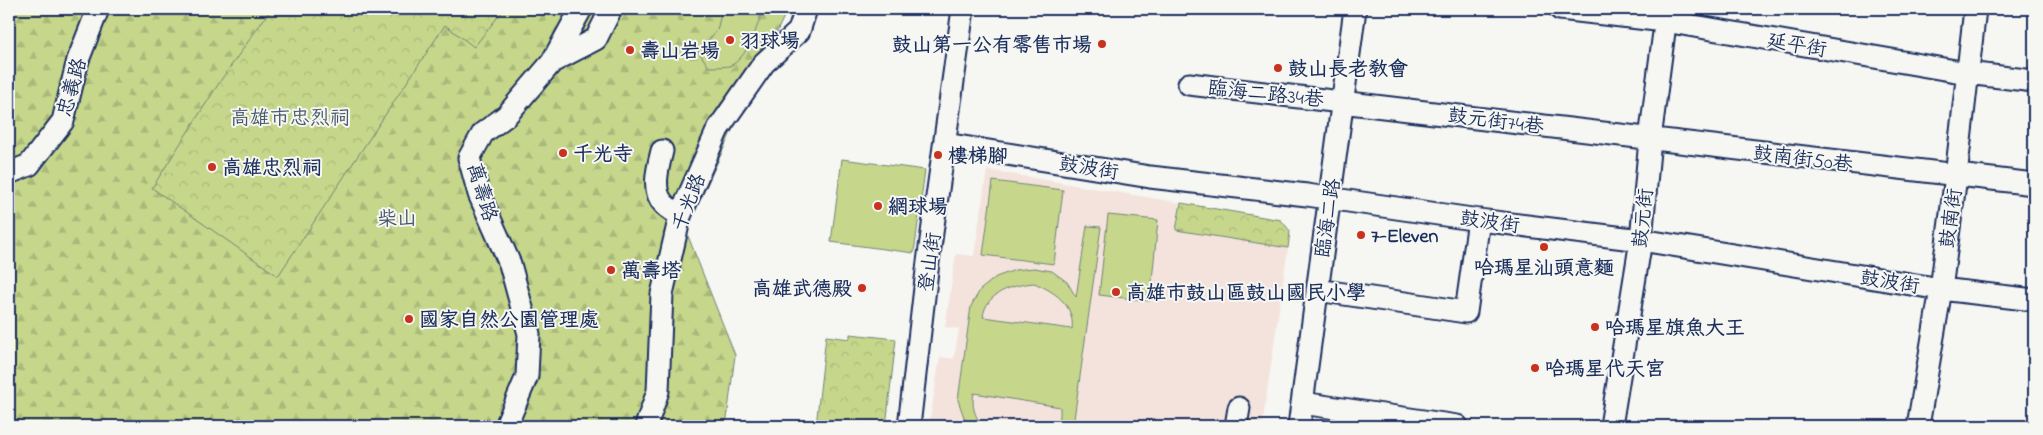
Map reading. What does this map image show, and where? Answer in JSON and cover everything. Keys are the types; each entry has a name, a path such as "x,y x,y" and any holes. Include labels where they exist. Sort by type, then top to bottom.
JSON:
{"street":[{"name":"忠義路","path":"9,174 29,165 62,121 78,60 98,9"},
{"path":"552,62 581,9"},
{"name":"萬壽路","path":"506,426 527,376 529,334 510,264 479,194 469,158 483,133 506,116 552,62 596,39 611,9"},
{"name":"千光路","path":"646,426 658,391 662,294 680,216 718,129 764,62 799,31 806,9"},
{"name":"登山街","path":"909,426 928,262 963,9"},
{"name":"臨海二路","path":"1299,426 1355,9"},
{"name":"延平街","path":"1560,9 1666,15 1967,73 2034,81"},
{"name":"鼓南街","path":"1918,426 1941,289 1975,9"},
{"name":"鼓元街","path":"1611,426 1641,240 1650,139 1666,15"},
{"name":"臨海二路34巷","path":"1189,84 1342,101"},
{"name":"鼓元街74巷","path":"1342,101 1650,139"},
{"name":"鼓南街50巷","path":"1650,139 2034,184"},
{"name":"鼓波街","path":"945,144 1150,177 1329,198 1478,220 1641,240 1941,289 2034,300"},
{"path":"662,151 657,176 657,190 663,204 680,216"},
{"path":"1317,290 1466,312 1478,220"},
{"path":"1302,403 1457,426"}],"shaded area":[{"name":"高雄市鼓山區鼓山國民小學","path":"987,170 1181,203 1176,230 1288,248 1262,426 929,426 940,357 954,359 959,329 945,327 956,254 974,256"}],"green space":[{"name":"柴山","path":"9,9 785,9 786,12 686,231 735,355 726,426 9,426"},
{"name":"高雄市忠烈祠","path":"271,9 504,9 474,47 445,25 278,276 152,188 221,80"},
{"name":"羽球場","path":"722,9 762,9 755,33 741,57 729,66 709,67 698,51 717,31"},
{"name":"網球場","path":"842,159 925,170 914,253 831,242"},
{"path":"993,181 1063,190 1054,264 983,255"},
{"path":"1181,203 1281,220 1290,231 1288,248 1176,230"},
{"path":"1108,215 1158,220 1150,301 1099,295"},
{"path":"1087,226 1101,227 1073,426 1053,426 1060,416 1060,407 974,393 974,411 982,426 967,426 958,400 971,306 980,290 996,277 1015,270 1034,268 1052,271 1067,282 1076,297","holes":["1034,283 1049,290 1067,306 1072,320 1072,329 983,317 989,301 1002,291"]},
{"path":"850,334 896,339 886,426 816,426 826,336 850,339"}],"place":[{"name":"羽球場","path":"730,40"},
{"name":"鼓山第一公有零售市場","path":"1102,44"},
{"name":"壽山岩場","path":"630,50"},
{"name":"鼓山長老教會","path":"1278,68"},
{"name":"千光寺","path":"563,153"},
{"name":"樓梯腳","path":"938,155"},
{"name":"高雄忠烈祠","path":"212,167"},
{"name":"網球場","path":"878,206"},
{"name":"7-Eleven","path":"1361,235"},
{"name":"哈瑪星汕頭意麵","path":"1544,247"},
{"name":"萬壽塔","path":"611,270"},
{"name":"高雄武德殿","path":"862,288"},
{"name":"高雄市鼓山區鼓山國民小學","path":"1116,292"},
{"name":"國家自然公園管理處","path":"409,319"},
{"name":"哈瑪星旗魚大王","path":"1595,327"},
{"name":"哈瑪星代天宮","path":"1535,368"}]}
